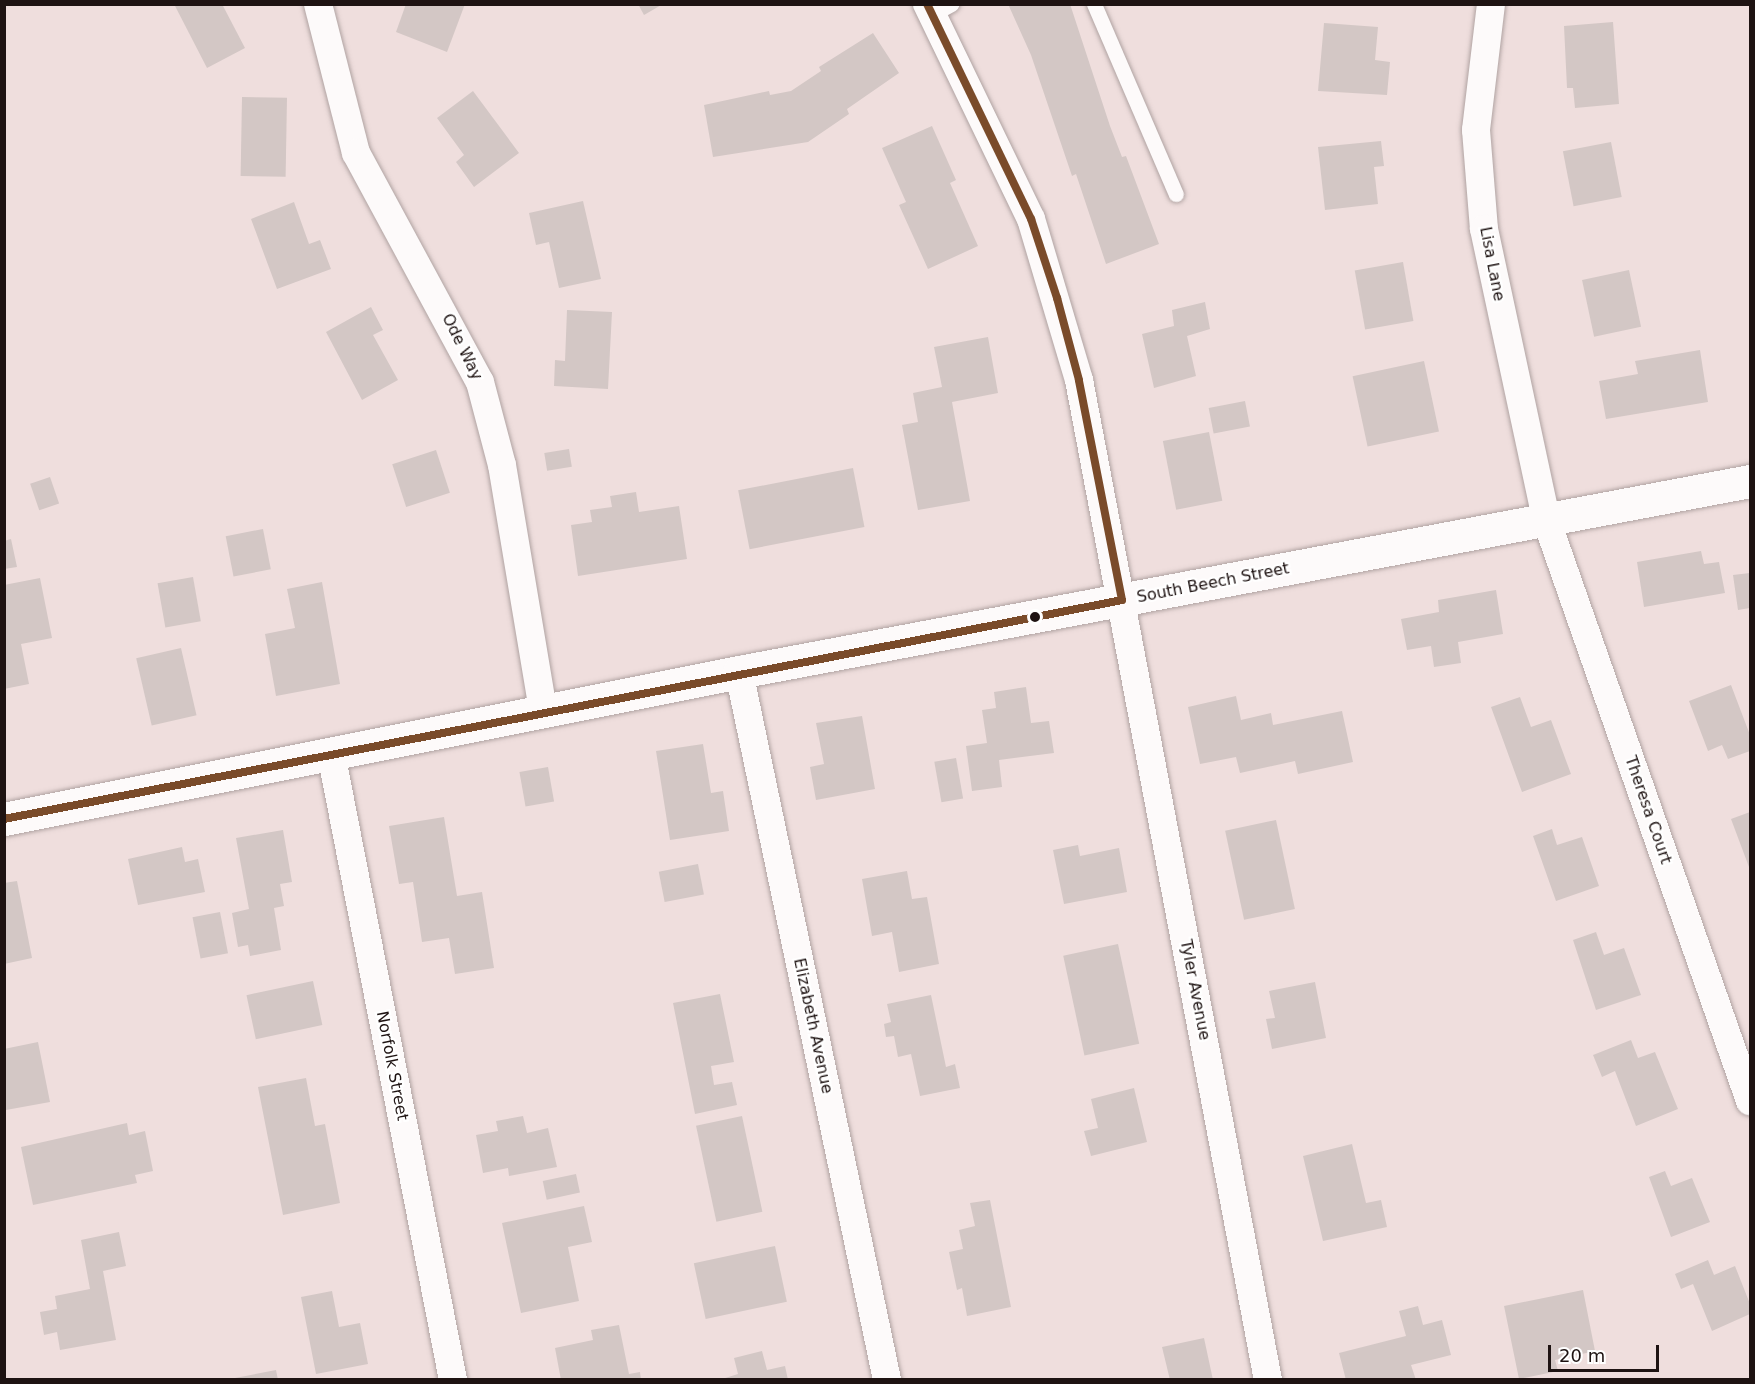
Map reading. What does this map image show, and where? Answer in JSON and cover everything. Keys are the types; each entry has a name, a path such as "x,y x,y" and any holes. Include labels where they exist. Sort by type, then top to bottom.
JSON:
{"street":[{"name":"Ode Way","path":"318,4 356,153 480,382 502,465 543,711"},
{"name":"Lisa Lane","path":"1491,4 1476,130 1484,229 1546,519"},
{"name":"Tyler Avenue","path":"937,8 1031,219 1057,298 1079,380 1268,1380"},
{"name":"South Beech Street","path":"4,819 739,672 1750,481"},
{"name":"Theresa Court","path":"1546,519 1750,1101"},
{"name":"Elizabeth Avenue","path":"739,672 887,1380"},
{"name":"Norfolk Street","path":"331,753 453,1380"}],"lane":[{"path":"1094,4 1176,194"}],"building":[{"path":"174,4 222,4 245,48 207,68"},
{"path":"406,4 465,4 447,52 396,32"},
{"path":"638,4 663,4 644,15"},
{"path":"1008,4 1070,4 1110,126 1122,157 1126,156 1159,244 1106,264 1076,174 1072,176 1031,55"},
{"path":"1613,22 1619,104 1575,108 1573,88 1567,88 1564,26"},
{"path":"1324,23 1378,27 1375,60 1390,62 1387,95 1318,91"},
{"path":"873,33 899,73 847,109 849,114 808,142 713,157 704,105 769,91 770,95 791,91 821,71 819,67"},
{"path":"473,91 519,153 474,187 456,162 464,155 437,118"},
{"path":"242,97 287,98 286,177 241,176"},
{"path":"932,126 956,180 950,183 978,246 928,269 899,205 906,202 882,148"},
{"path":"1381,141 1384,166 1374,167 1378,204 1325,210 1318,147"},
{"path":"1611,142 1622,197 1574,206 1563,151"},
{"path":"583,201 601,279 559,288 549,242 536,245 529,213"},
{"path":"294,202 309,244 320,240 331,269 277,289 251,219"},
{"path":"1403,262 1413,321 1365,330 1355,271"},
{"path":"1629,270 1641,327 1594,337 1582,280"},
{"path":"1205,302 1210,329 1187,336 1196,376 1154,388 1142,334 1174,326 1172,310"},
{"path":"371,307 383,330 373,335 398,380 362,400 326,332"},
{"path":"567,310 612,312 608,389 554,386 555,360 565,361"},
{"path":"988,337 998,393 952,402 970,501 918,510 902,425 918,422 913,393 942,387 934,347"},
{"path":"1700,350 1708,402 1606,419 1599,381 1638,374 1635,361"},
{"path":"1424,361 1439,431 1368,447 1353,376"},
{"path":"1245,401 1250,427 1214,434 1209,408"},
{"path":"1209,432 1222,501 1176,510 1163,441"},
{"path":"569,449 572,467 547,471 544,453"},
{"path":"436,450 450,493 406,507 392,464"},
{"path":"853,468 864,527 750,549 738,490"},
{"path":"50,477 59,503 39,510 30,484"},
{"path":"636,492 639,512 679,506 687,559 578,576 571,525 592,522 590,510 612,507 610,496"},
{"path":"263,529 271,569 234,576 226,536"},
{"path":"11,539 17,567 4,569 4,541"},
{"path":"1701,551 1704,564 1719,562 1725,593 1644,607 1637,562"},
{"path":"1750,573 1750,608 1738,610 1733,575"},
{"path":"193,577 201,621 165,628 158,583"},
{"path":"40,578 52,638 21,644 29,684 4,689 4,585"},
{"path":"322,582 340,684 276,696 265,634 295,628 287,589"},
{"path":"1496,590 1503,634 1458,642 1461,663 1434,667 1431,646 1407,650 1401,619 1439,612 1438,600"},
{"path":"181,648 197,715 152,726 136,658"},
{"path":"1731,685 1750,735 1750,751 1728,759 1722,745 1708,751 1689,701"},
{"path":"1026,687 1031,723 1049,721 1054,753 999,760 1002,787 972,791 966,746 987,743 982,710 996,708 994,692"},
{"path":"1236,696 1241,720 1271,713 1273,725 1342,711 1353,762 1298,774 1295,761 1240,773 1236,757 1200,764 1188,707"},
{"path":"1520,697 1531,727 1551,720 1571,774 1522,792 1491,707"},
{"path":"862,716 875,789 816,800 810,767 824,764 816,723"},
{"path":"703,744 711,793 723,791 729,831 670,840 656,751"},
{"path":"956,758 963,798 941,802 934,762"},
{"path":"548,767 554,801 526,807 519,772"},
{"path":"1750,812 1750,866 1749,867 1731,819"},
{"path":"444,817 457,896 482,892 494,968 455,974 449,938 422,942 413,882 399,884 389,826"},
{"path":"1276,820 1295,909 1244,920 1225,831"},
{"path":"1552,829 1557,845 1582,837 1599,886 1556,901 1533,836"},
{"path":"283,830 292,882 280,884 284,906 274,908 281,950 250,956 248,945 238,947 232,913 249,909 236,838"},
{"path":"1078,845 1080,856 1119,848 1127,892 1064,904 1053,850"},
{"path":"182,847 185,862 198,859 205,892 138,905 128,859"},
{"path":"698,864 704,894 665,902 659,872"},
{"path":"907,871 912,899 927,897 939,964 899,972 892,932 872,936 862,879"},
{"path":"17,881 32,958 4,964 4,883"},
{"path":"220,912 228,953 201,959 193,917"},
{"path":"1596,932 1604,955 1624,948 1641,995 1596,1010 1573,940"},
{"path":"1118,944 1139,1044 1084,1055 1063,956"},
{"path":"313,981 322,1025 256,1039 246,995"},
{"path":"1315,982 1326,1038 1272,1049 1266,1019 1275,1018 1269,991"},
{"path":"720,994 734,1062 711,1066 714,1085 732,1082 737,1105 695,1114 673,1003"},
{"path":"931,995 946,1067 955,1064 960,1088 920,1096 911,1054 898,1057 894,1036 886,1037 884,1024 891,1022 887,1004"},
{"path":"1631,1040 1638,1058 1655,1052 1678,1109 1636,1126 1615,1071 1602,1077 1593,1055"},
{"path":"38,1042 50,1102 6,1110 4,1049"},
{"path":"306,1078 315,1126 325,1124 340,1203 283,1215 258,1087"},
{"path":"1134,1088 1147,1142 1091,1156 1084,1131 1098,1128 1091,1099"},
{"path":"523,1116 527,1133 548,1128 557,1167 509,1176 508,1168 483,1173 476,1135 498,1131 496,1121"},
{"path":"742,1116 762,1212 716,1222 696,1126"},
{"path":"127,1123 129,1135 145,1131 153,1171 135,1175 137,1183 33,1205 21,1147"},
{"path":"1352,1144 1366,1203 1381,1200 1387,1227 1323,1241 1303,1156"},
{"path":"1665,1171 1671,1186 1692,1178 1710,1222 1671,1237 1649,1177"},
{"path":"576,1174 580,1193 547,1200 543,1181"},
{"path":"990,1200 1011,1307 967,1316 962,1288 957,1290 949,1252 963,1249 959,1230 975,1226 970,1203"},
{"path":"584,1206 592,1242 568,1247 579,1301 521,1313 502,1223"},
{"path":"119,1232 126,1266 103,1271 116,1340 60,1350 57,1332 44,1335 40,1312 57,1309 55,1296 90,1289 81,1240"},
{"path":"775,1246 787,1302 706,1319 694,1263"},
{"path":"1708,1260 1714,1275 1735,1266 1750,1304 1750,1314 1712,1331 1693,1284 1681,1289 1675,1274"},
{"path":"1583,1290 1595,1351 1555,1360 1558,1371 1519,1379 1504,1306"},
{"path":"332,1291 339,1327 360,1323 368,1364 316,1374 301,1297"},
{"path":"1418,1306 1423,1325 1442,1320 1451,1355 1411,1365 1416,1380 1346,1380 1339,1353 1406,1336 1399,1311"},
{"path":"619,1325 629,1374 640,1372 641,1380 561,1380 555,1348 593,1340 591,1330"},
{"path":"1204,1338 1213,1380 1170,1380 1162,1347"},
{"path":"762,1351 767,1370 785,1366 788,1380 719,1380 738,1374 734,1358"},
{"path":"276,1370 278,1380 235,1380 235,1378"}],"transit line":[{"path":"4,819 1122,600 1079,380 1057,298 1031,219 927,4"}]}
